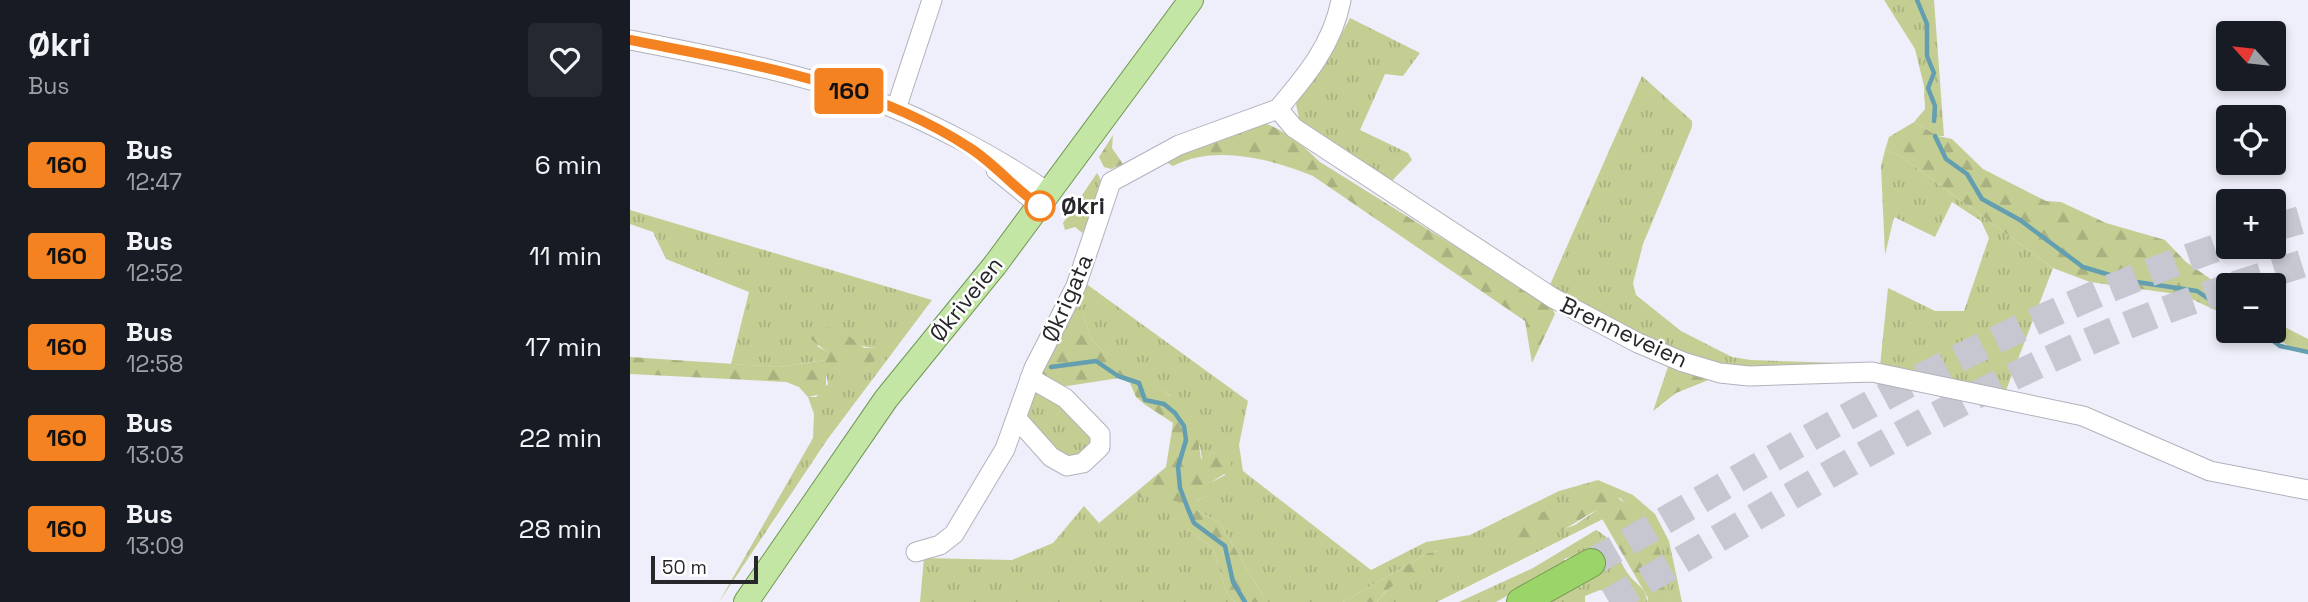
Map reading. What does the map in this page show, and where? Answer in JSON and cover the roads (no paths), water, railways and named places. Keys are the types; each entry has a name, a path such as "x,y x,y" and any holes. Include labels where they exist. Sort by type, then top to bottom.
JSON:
{"highway":[{"path":"1521,602 1591,563"}],"main road":[{"name":"Økriveien","path":"746,602 886,399 1045,200 1191,0"}],"street":[{"path":"896,109 932,0"},
{"path":"1278,109 1308,74 1327,43 1341,0"},
{"path":"630,40 769,69 843,89 896,109 972,149 1045,200"},
{"name":"Økrigata","path":"916,552 940,545 963,524 1006,449 1030,378 1076,286 1111,182 1179,145 1278,109"},
{"name":"Brenneveien","path":"1278,109 1294,128 1553,298 1638,343 1683,362 1720,373 1749,376 1872,372 2083,416 2210,471 2308,490"},
{"path":"1018,420 1051,457 1066,467 1083,463 1100,447 1100,434 1065,398 1030,378"}],"waterway":[{"path":"1917,0 1927,24 1927,56 1934,73 1928,88 1935,106 1934,121"},
{"path":"1935,136 1946,159 1967,174 1982,199 2020,220 2083,267 2130,281 2197,291 2216,304"},
{"path":"2276,343 2308,352"},
{"path":"1051,367 1096,361 1118,376 1139,383 1145,400 1164,404 1175,413 1184,426 1186,440 1178,467 1180,488 1194,523 1225,546 1233,582 1245,602"}],"tunnel":[{"path":"2286,224 2308,218"},
{"path":"1591,563 1746,473 1981,347 2061,309 2216,248"},
{"path":"2273,273 2308,262"},
{"path":"1609,602 1834,471 1988,389 2146,318 2216,292"}],"place":[{"name":"Økri","path":"1040,206"}]}
